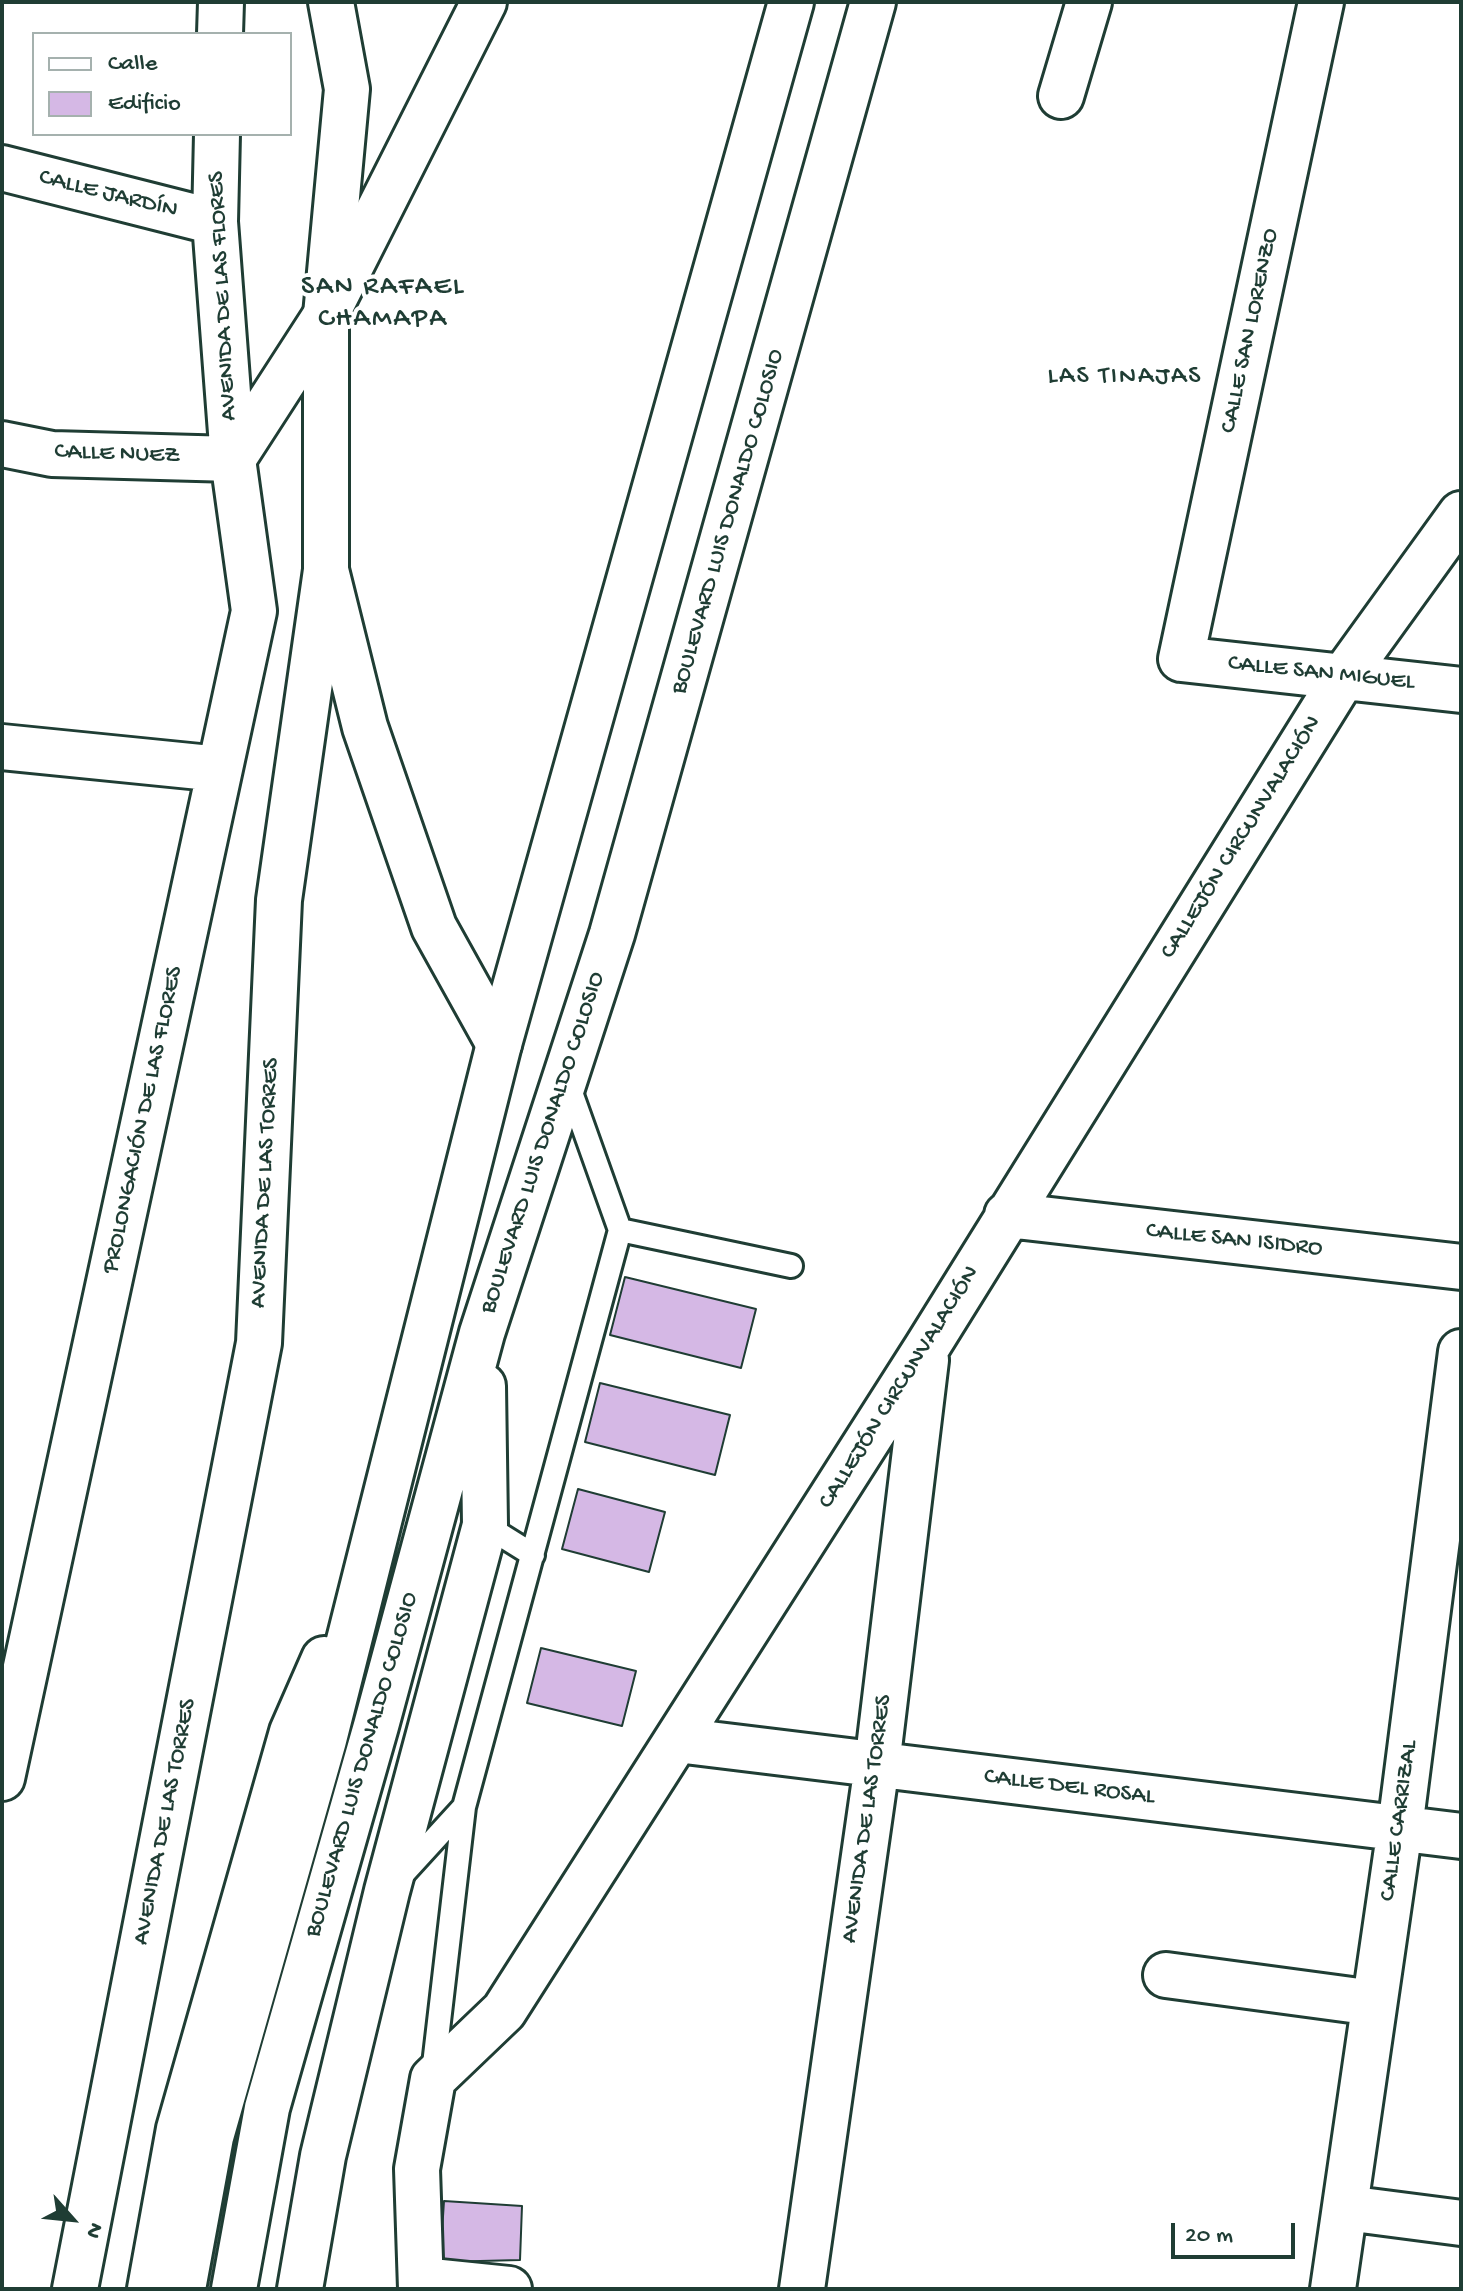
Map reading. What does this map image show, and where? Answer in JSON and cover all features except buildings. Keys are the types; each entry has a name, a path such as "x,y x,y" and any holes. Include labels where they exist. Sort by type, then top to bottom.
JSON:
{"main road":[{"path":"220,32 221,2"},
{"path":"331,2 347,89 326,315 326,570 365,727 434,927 499,1044"},
{"path":"233,459 326,315 484,2"},
{"name":"BOULEVARD LUIS DONALDO COLOSIO","path":"183,2289 211,2137 324,1740 499,1044 791,2"},
{"name":"BOULEVARD LUIS DONALDO COLOSIO","path":"234,2289 267,2108 376,1726 482,1333 612,934 873,2"},
{"path":"1061,96 1089,2"},
{"name":"CALLE SAN LORENZO","path":"1181,659 1321,2"},
{"name":"AVENIDA DE LAS FLORES","path":"217,136 215,222 233,459"},
{"name":"CALLE JARDÍN","path":"2,168 215,222"},
{"name":"CALLE NUEZ","path":"2,444 52,454 233,459"},
{"path":"2,466 52,454"},
{"name":"PROLONGACIÓN DE LAS FLORES","path":"2,1778 254,611 233,459"},
{"name":"CALLEJÓN CIRCUNVALACIÓN","path":"433,2079 504,2011 927,1347 1344,676 1461,514"},
{"name":"AVENIDA DE LAS TORRES","path":"75,2289 259,1343 279,900 326,570"},
{"name":"CALLE SAN MIGUEL","path":"1181,659 1461,690"},
{"path":"2,747 220,769"},
{"name":"CALLE SAN ISIDRO","path":"1007,1215 1461,1267"},
{"path":"300,2289 323,2156 387,1891 485,1525 482,1333"},
{"name":"AVENIDA DE LAS TORRES","path":"802,2289 877,1765 927,1347"},
{"name":"CALLE CARRIZAL","path":"1333,2289 1400,1828 1461,1352"},
{"path":"150,2289 179,2129 292,1732 372,1551"},
{"name":"CALLE DEL ROSAL","path":"677,1740 1461,1836"},
{"path":"1166,1975 1374,2003"},
{"path":"433,2079 417,2169 420,2286 509,2289"},
{"path":"1346,2208 1461,2223"}],"lane":[{"path":"433,2079 464,1807 620,1230 565,1077"},
{"path":"620,1230 791,1266"},
{"path":"485,1525 533,1555"},
{"path":"387,1891 464,1807"}],"district":[{"name":"SAN RAFAEL CHAMAPA","path":"383,305"},
{"name":"LAS TINAJAS","path":"1125,378"}]}
